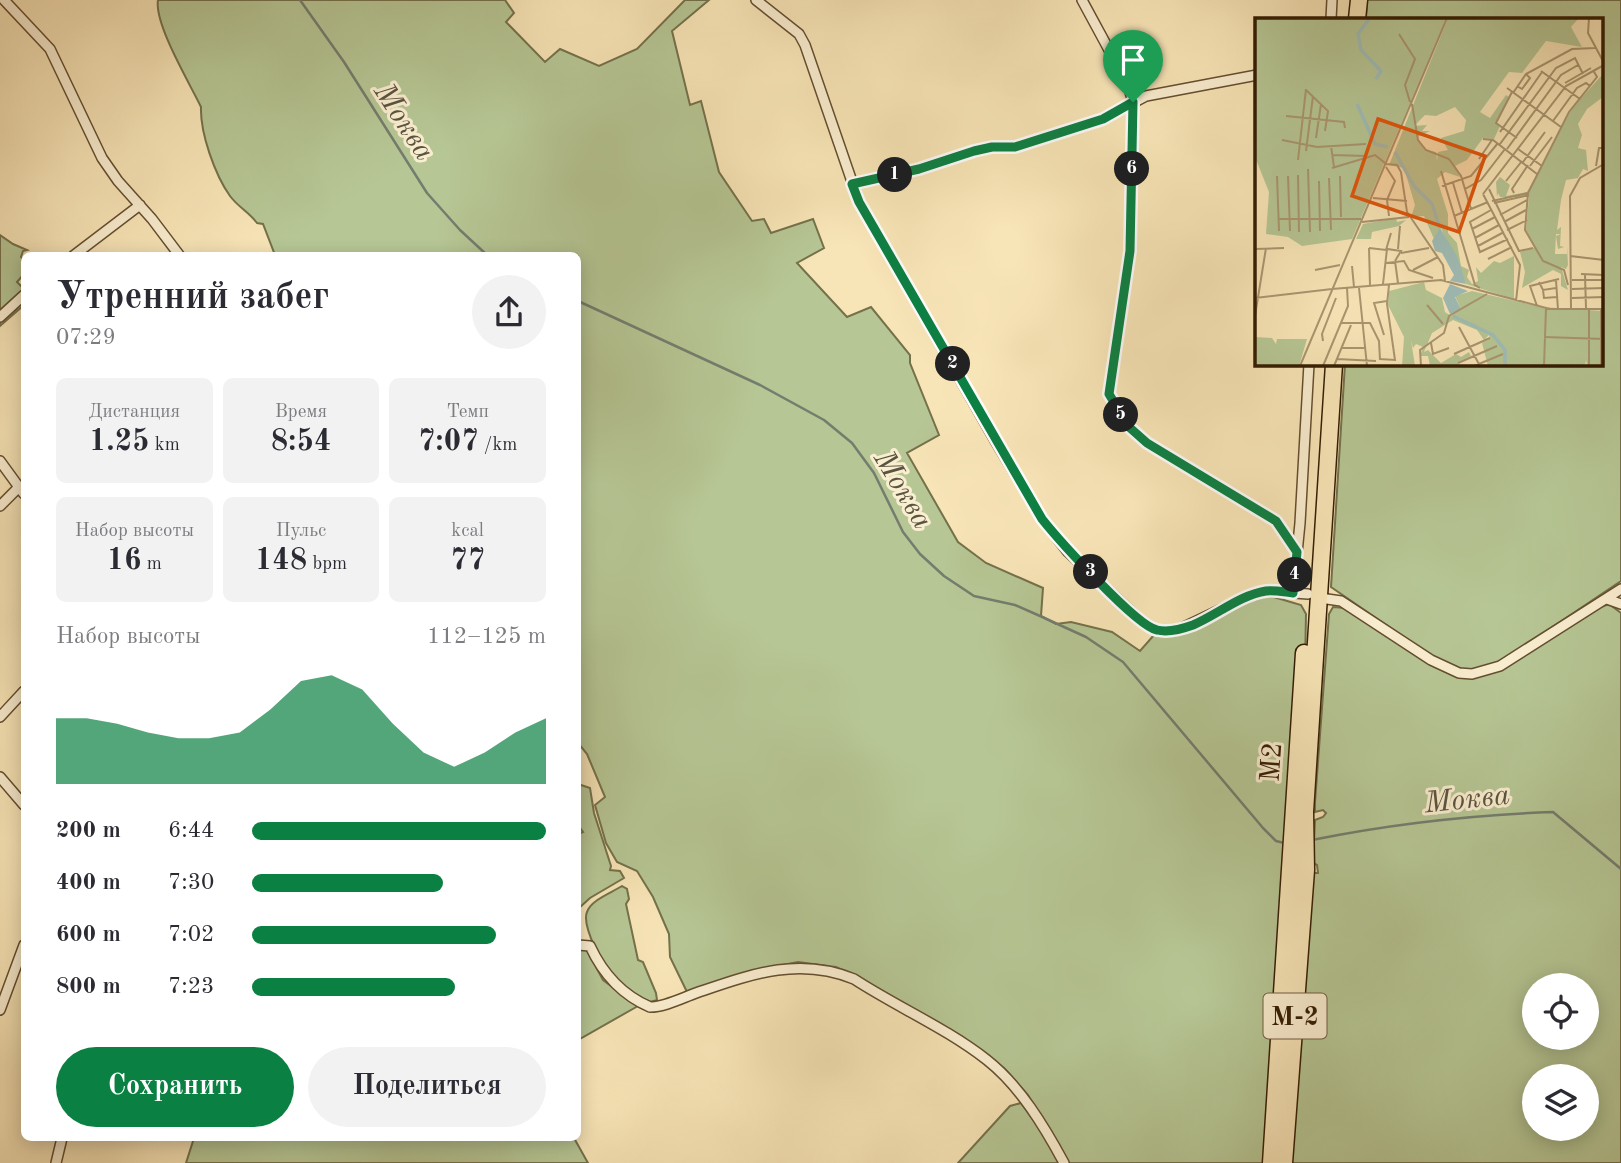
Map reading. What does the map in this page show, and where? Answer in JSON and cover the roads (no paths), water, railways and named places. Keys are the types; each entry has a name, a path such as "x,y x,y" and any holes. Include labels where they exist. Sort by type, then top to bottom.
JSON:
{"highway":[{"path":"1347,18 1348,0"},
{"path":"1357,18 1359,0"},
{"name":"М2","path":"1271,1163 1324,366"},
{"name":"М-2","path":"1284,1163 1306,870 1305,812 1334,366"}],"street":[{"path":"4,0 50,49 102,158 177,252"},
{"path":"756,0 799,34 859,202 1042,519 1068,552 1139,619 1155,630 1169,631 1194,624 1247,597 1266,591 1307,595 1341,601 1430,660 1459,673 1472,674 1500,666 1621,589"},
{"path":"1082,0 1128,85 1133,102 1130,251 1109,394 1129,427 1147,443 1276,521 1297,552"},
{"path":"1331,18 1332,0"},
{"path":"852,184 919,169 974,151 992,147 1015,147 1103,119 1146,96 1255,75"},
{"path":"78,252 140,205"},
{"path":"0,317 21,298"},
{"path":"1307,595 1297,552 1309,366"},
{"path":"0,461 21,490"},
{"path":"0,506 21,492"},
{"path":"1606,599 1621,604"},
{"path":"0,717 21,694"},
{"path":"0,777 21,802"},
{"path":"581,945 590,946 612,982 637,1002 650,1007 752,974 774,970 836,971 961,1042 988,1061 1032,1110 1064,1163"},
{"path":"0,1010 21,953"},
{"path":"56,1163 61,1141"}],"waterway":[{"name":"Моква","path":"300,0 344,62 427,193 484,252"},
{"name":"Моква","path":"581,302 760,385 824,420 852,443 874,473 903,532 920,554 944,576 974,596 1015,605 1040,616 1086,637 1123,662 1263,828 1276,841 1284,843"},
{"name":"Моква","path":"1312,840 1432,821 1553,812 1621,869"}]}
